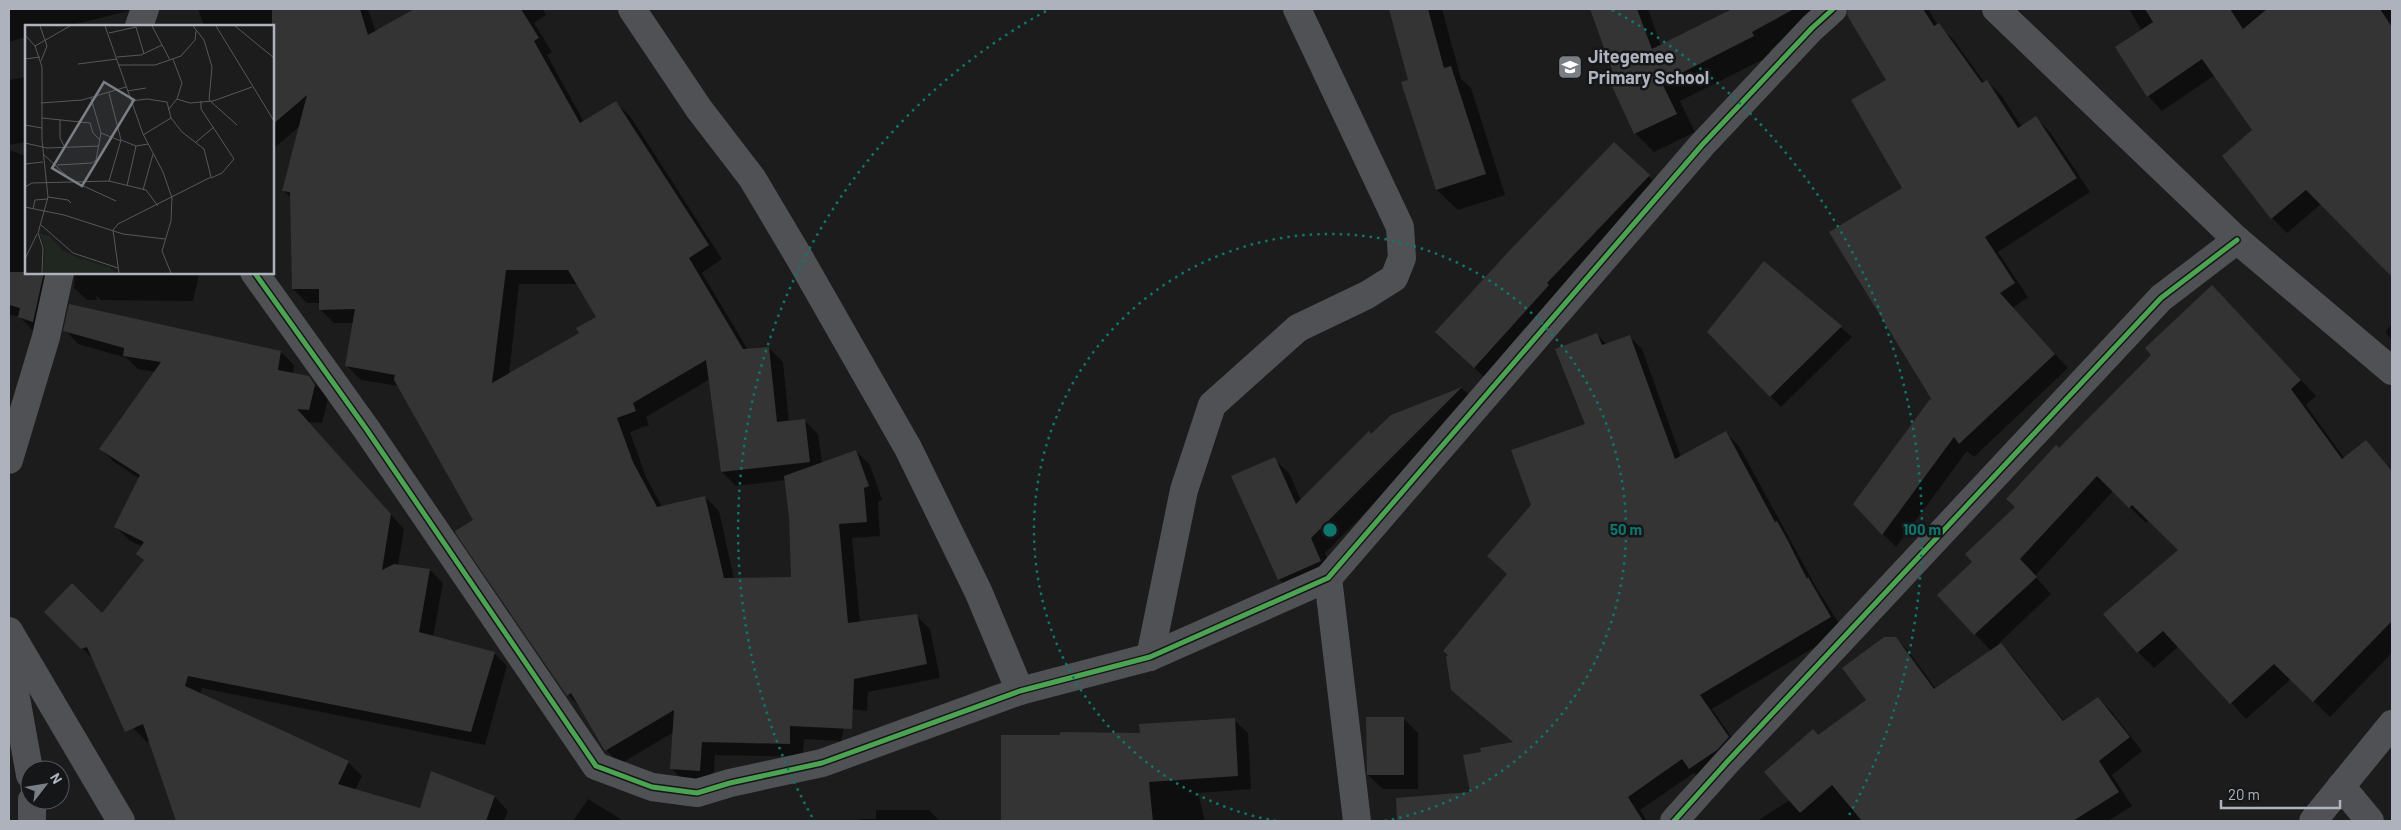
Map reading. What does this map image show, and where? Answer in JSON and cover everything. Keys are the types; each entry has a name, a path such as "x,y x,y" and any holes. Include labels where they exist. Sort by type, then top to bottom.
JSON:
{"street":[{"path":"139,25 145,9"},
{"path":"632,9 699,109 752,178 908,448 978,591 1020,691"},
{"path":"1150,657 1184,490 1212,405 1298,328 1367,295 1394,278 1402,258 1400,227 1298,9"},
{"path":"255,274 368,430 596,766 652,787 697,793 730,783 822,763 1020,691 1150,657 1328,578 1702,145 1812,28 1833,9"},
{"path":"1996,9 2236,240 2392,371"},
{"path":"1674,821 2161,298 2236,240"},
{"path":"9,460 46,337 60,274"},
{"path":"1328,578 1357,821"},
{"path":"9,631 121,821"},
{"path":"9,659 27,760"},
{"path":"2313,821 2392,724"},
{"path":"2341,786 2370,821"}],"building":[{"path":"272,9 360,9 368,35 414,9 521,9 539,38 534,41 580,123 616,101 709,245 689,258 743,349 769,347 777,422 805,419 810,462 721,472 706,360 633,403 636,411 617,418 633,462 657,507 705,496 724,578 791,577 789,517 784,476 856,450 869,486 864,488 867,522 839,524 848,623 917,614 927,664 854,679 852,729 790,726 790,744 702,742 700,771 670,769 674,710 605,751 571,693 567,696 456,534 455,531 473,520 394,380 395,375 345,366 355,309 319,310 319,289 292,289 290,192 282,191 307,95 274,123 274,25 272,25","holes":["506,270 568,270 596,317 576,328 579,333 492,383"]},
{"path":"1389,9 1428,9 1444,68 1451,66 1486,174 1436,190 1401,82 1408,80"},
{"path":"1590,9 1637,9 1652,49 1732,9 1794,9 1752,32 1754,36 1662,83 1677,114 1634,134 1611,84 1616,81"},
{"path":"1848,9 1923,9 1934,26 1939,23 1982,83 1987,80 2018,128 2036,116 2077,178 1985,237 2015,283 2000,293 2055,354 1959,444 1954,437 1882,535 1853,504 1930,399 1932,400 1829,232 1902,188 1851,100 1886,80 1847,15"},
{"path":"2145,9 2230,9 2243,29 2267,9 2380,9 2392,27 2392,277 2306,190 2271,219 2222,156 2252,130 2202,59 2147,97 2115,47 2153,22"},
{"path":"1614,142 1650,175 1547,283 1549,285 1474,368 1435,332 1510,250"},
{"path":"1764,261 1842,326 1770,397 1707,332"},
{"path":"9,272 44,274 33,322 18,317 20,308 9,305"},
{"path":"2212,285 2301,380 2291,389 2342,459 2366,440 2392,471 2392,621 2313,702 2274,664 2230,704 2163,631 2137,653 2103,614 2178,550 2132,505 2129,508 2097,476 2020,559 2037,577 1974,635 1937,595 1972,562 1965,554 2015,507 2006,499 2056,445 2059,448 2151,355 2145,348"},
{"path":"69,304 281,351 278,370 309,376 315,385 309,410 297,409 391,514 382,570 394,564 430,569 419,632 495,652 471,732 188,676 185,686 349,761 338,784 420,808 431,771 495,796 486,821 176,821 143,724 125,732 87,647 81,649 44,612 72,583 102,613 144,560 136,554 144,542 114,527 140,475 99,449 161,362 123,356 124,348 63,331"},
{"path":"1597,333 1602,345 1630,335 1675,459 1726,431 1775,522 1777,521 1787,539 1807,579 1808,577 1831,617 1700,695 1729,737 1717,750 1689,769 1682,759 1628,797 1643,821 1397,821 1396,798 1470,792 1463,755 1481,752 1480,748 1513,742 1451,690 1446,657 1448,655 1443,651 1507,574 1487,556 1531,505 1511,450 1585,424 1555,349"},
{"path":"1462,387 1311,538 1321,561 1278,580 1231,476 1275,457 1296,504 1369,431 1371,434 1391,415"},
{"path":"1884,637 1896,637 1934,689 2001,643 2063,721 2098,697 2130,737 2099,761 2119,792 2073,821 1862,821 1832,785 1800,813 1764,772 1813,729 1818,735 1866,700 1842,668"},
{"path":"1366,717 1404,717 1404,775 1367,775"},
{"path":"1235,718 1238,776 1149,782 1153,821 1001,821 1001,735 1060,735 1060,732 1140,733 1139,724"}],"cycle path":[{"path":"255,274 367,430 596,766 652,787 697,793 730,783 822,763 1020,691 1150,657 1328,578 1702,145 1812,28 1833,9"},
{"path":"1674,821 2161,298 2237,240"}],"place":[{"name":"Jitegemee Primary School","path":"1570,67"}]}
